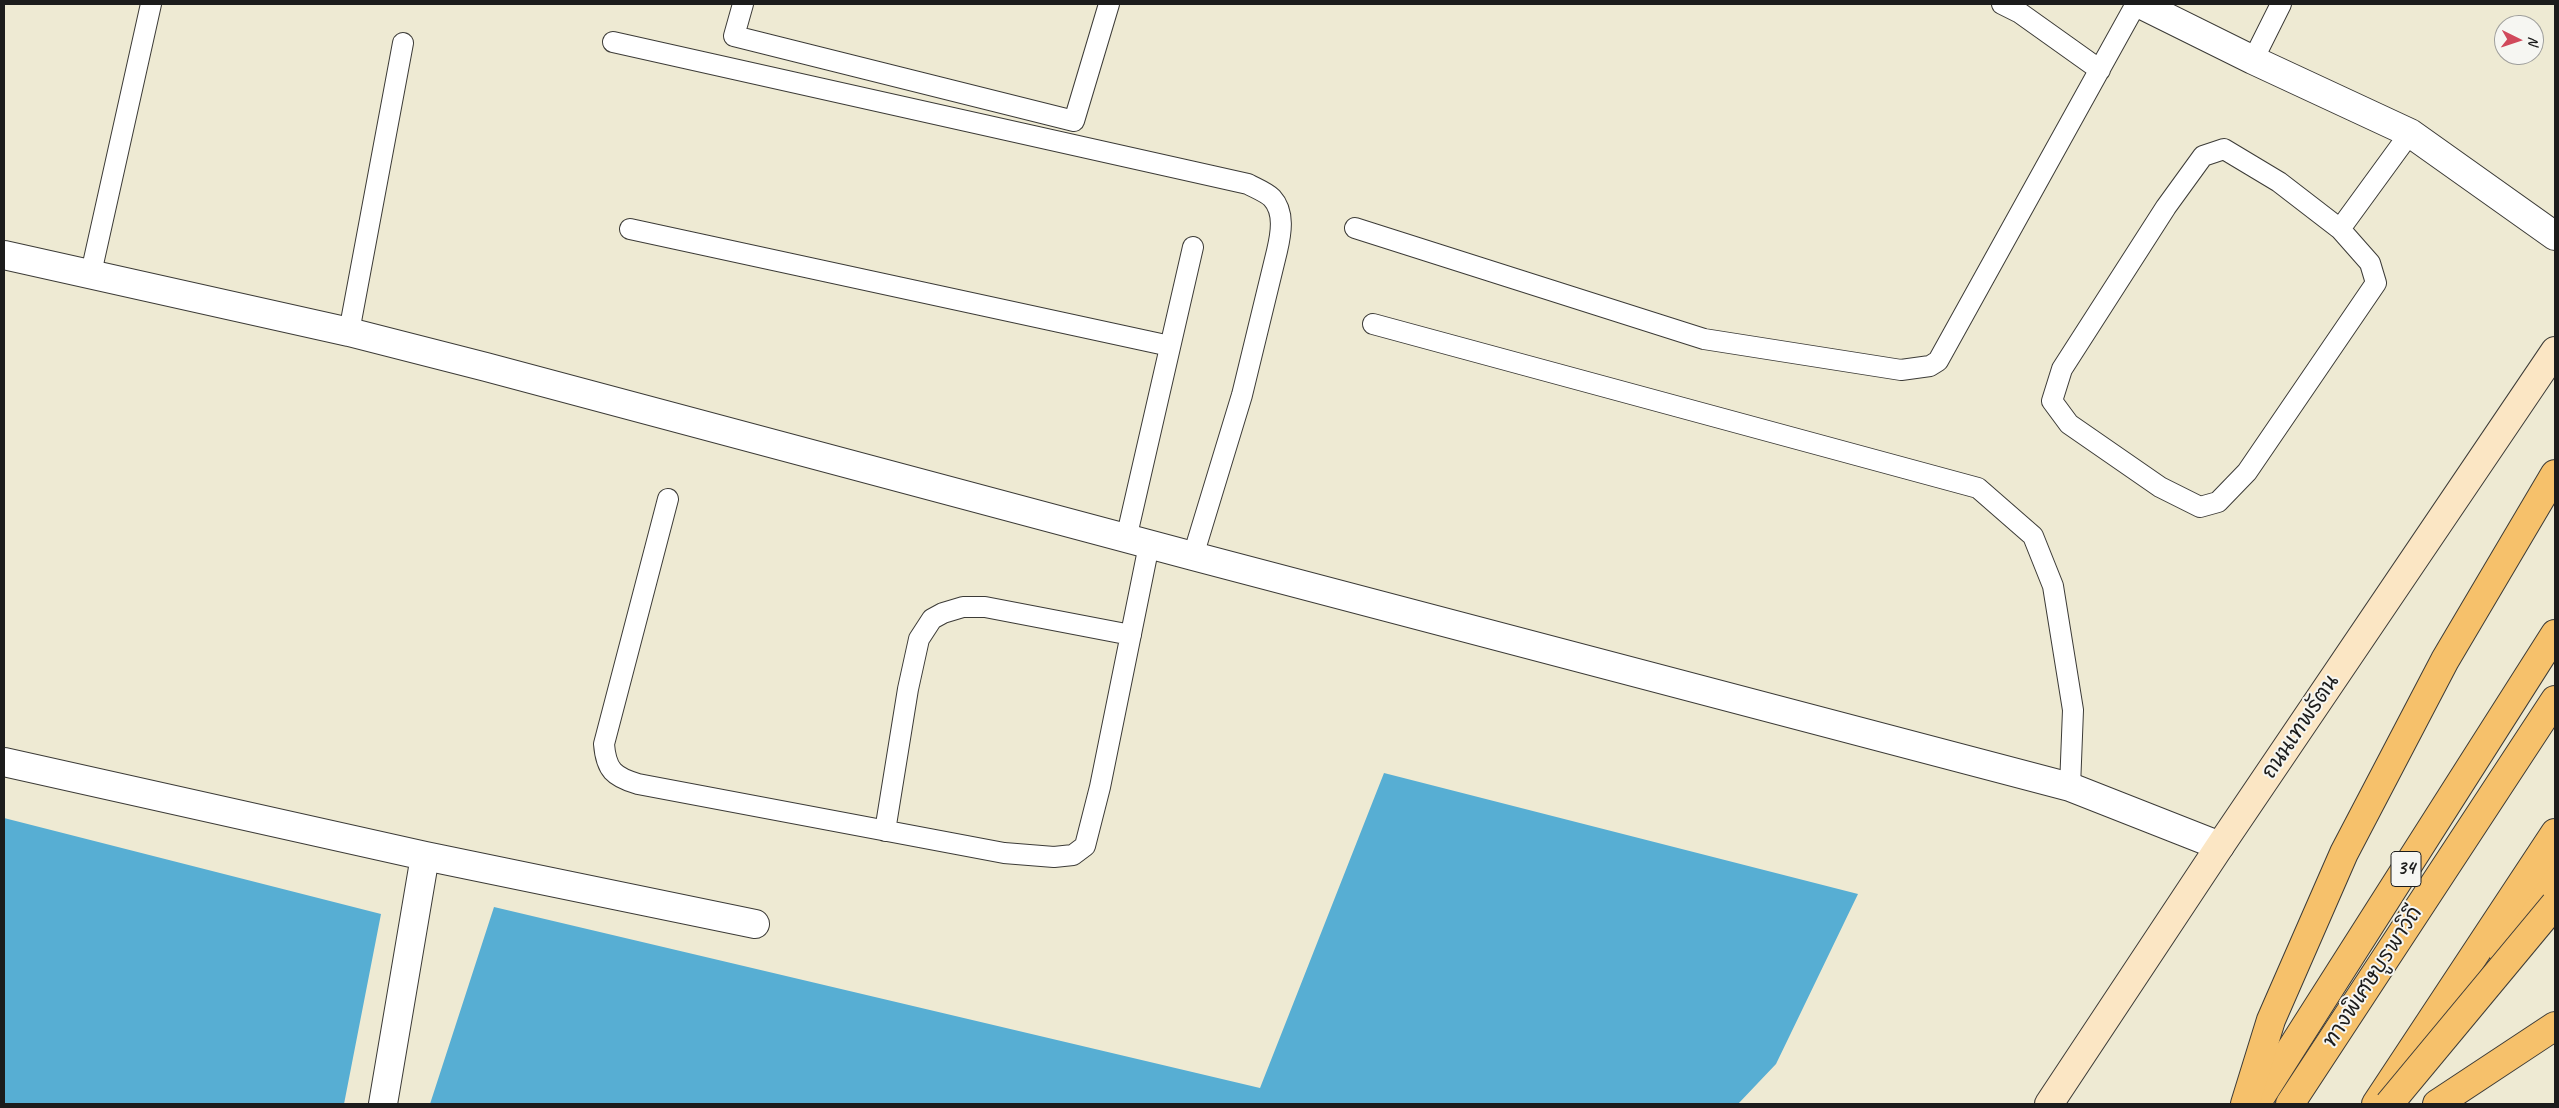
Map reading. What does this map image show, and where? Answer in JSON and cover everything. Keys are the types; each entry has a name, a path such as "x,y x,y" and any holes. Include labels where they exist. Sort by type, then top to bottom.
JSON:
{"highway":[{"path":"2245,1104 2271,1020 2344,853 2444,660 2555,474"},
{"name":"34","path":"2256,1104 2555,634"},
{"name":"ทางพิเศษบูรพาวิถี","path":"2290,1104 2555,700"},
{"path":"2376,1104 2555,833"},
{"path":"2405,1104 2555,871"},
{"path":"2389,1104 2555,904"},
{"path":"2437,1104 2555,1026"}],"main road":[{"name":"ถนนเทพรัตน","path":"2049,1104 2220,846 2555,352"}],"street":[{"path":"2140,4 2253,60 2410,133 2555,236"},
{"path":"4,255 350,332 486,367 1138,542 2070,787 2220,846"},
{"path":"4,762 425,856 755,924"},
{"path":"383,1104 425,856"}],"lane":[{"path":"91,273 150,4"},
{"path":"743,4 734,36 1074,121 1109,4"},
{"path":"2002,4 2020,13 2100,70"},
{"path":"1355,228 1704,339 1901,370 1930,366 1938,361 2136,4"},
{"path":"2253,60 2281,4"},
{"path":"613,42 1248,184 1272,198 1280,212 1281,232 1277,251 1242,395 1193,556"},
{"path":"350,332 402,44"},
{"path":"2340,229 2410,133"},
{"path":"2224,149 2280,182 2340,229 2370,263 2376,283 2247,472 2218,502 2200,508 2160,487 2069,424 2052,402 2062,369 2166,207 2204,156 2224,149"},
{"path":"630,229 1170,346"},
{"path":"668,499 606,733 605,754 611,769 618,777 638,784 1004,853 1073,855 1085,846 1100,787 1131,635 1138,542 1170,346 1193,247"},
{"path":"1373,324 1978,488 2033,536 2053,586 2073,710 2070,787"},
{"path":"885,831 919,639 932,620 963,607 985,607 1131,635"}],"water":[{"path":"1384,773 1858,894 1776,1064 1738,1104 430,1104 494,907 1260,1088"},
{"path":"4,818 381,914 344,1104 4,1104"}]}
